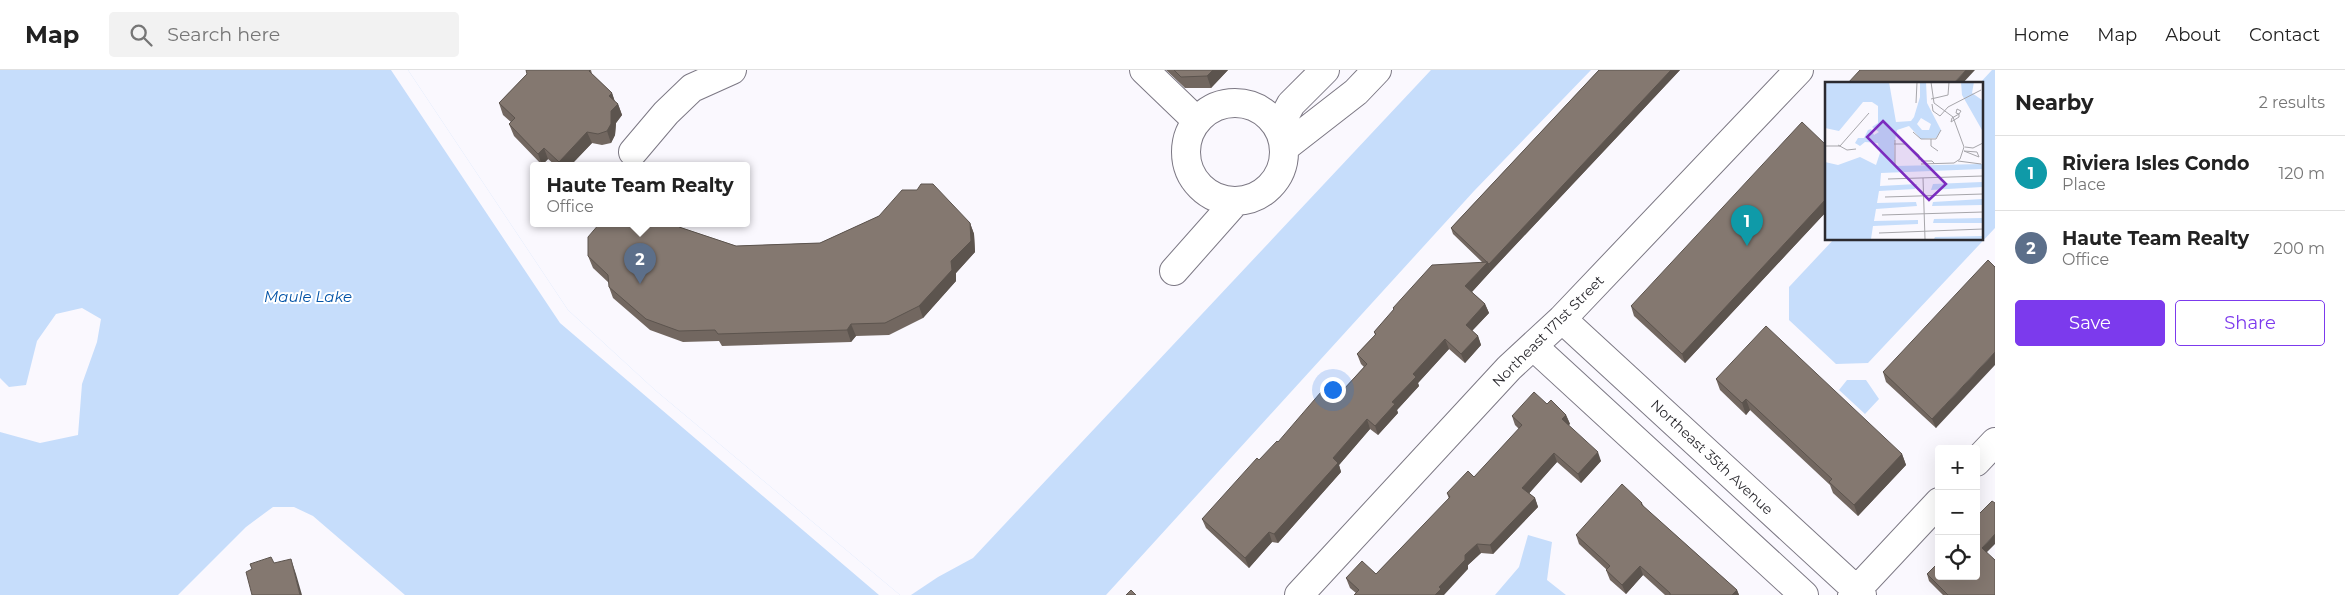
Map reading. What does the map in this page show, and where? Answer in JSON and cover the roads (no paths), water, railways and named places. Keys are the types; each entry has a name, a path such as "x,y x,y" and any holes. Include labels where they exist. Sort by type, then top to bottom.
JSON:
{"street":[{"path":"633,152 666,113 692,88 732,70"},
{"path":"1144,70 1197,121"},
{"path":"1281,138 1271,118 1258,108 1242,103 1225,104 1210,110 1197,121 1187,143 1188,167 1195,181 1206,192 1220,199 1236,201 1251,198 1265,191 1276,179 1282,165 1281,138 1290,104 1326,70"},
{"path":"1281,138 1356,92 1378,70"},
{"name":"Northeast 171st Street","path":"1299,595 1509,368 1562,319 1799,70"},
{"path":"1174,271 1236,201"},
{"name":"Northeast 35th Avenue","path":"1562,319 1857,593"},
{"path":"1533,346 1804,595"},
{"path":"1980,458 1995,442"},
{"path":"1857,593 1935,506"}],"water":[{"name":"Maule Lake","path":"0,70 408,70 568,310 655,390 900,595 405,595 313,516 294,507 273,507 246,527 178,595 0,595 0,432 40,443 78,435 82,384 97,342 101,319 82,308 56,314 37,341 26,385 9,387 0,378"},
{"path":"1431,70 1591,70 1474,191 1106,595 911,595 938,577 973,558"},
{"path":"1992,70 1995,70 1995,228 1868,363 1836,364 1789,320 1789,287 1833,240 1982,240 1981,82"},
{"path":"1847,380 1866,380 1879,399 1865,414 1839,390"},
{"path":"1528,535 1552,542 1547,580 1566,595 1495,595 1519,567"}],"place":[{"name":"Riviera Isles Condo","path":"1747,246"},
{"name":"Haute Team Realty","path":"640,284"}]}
